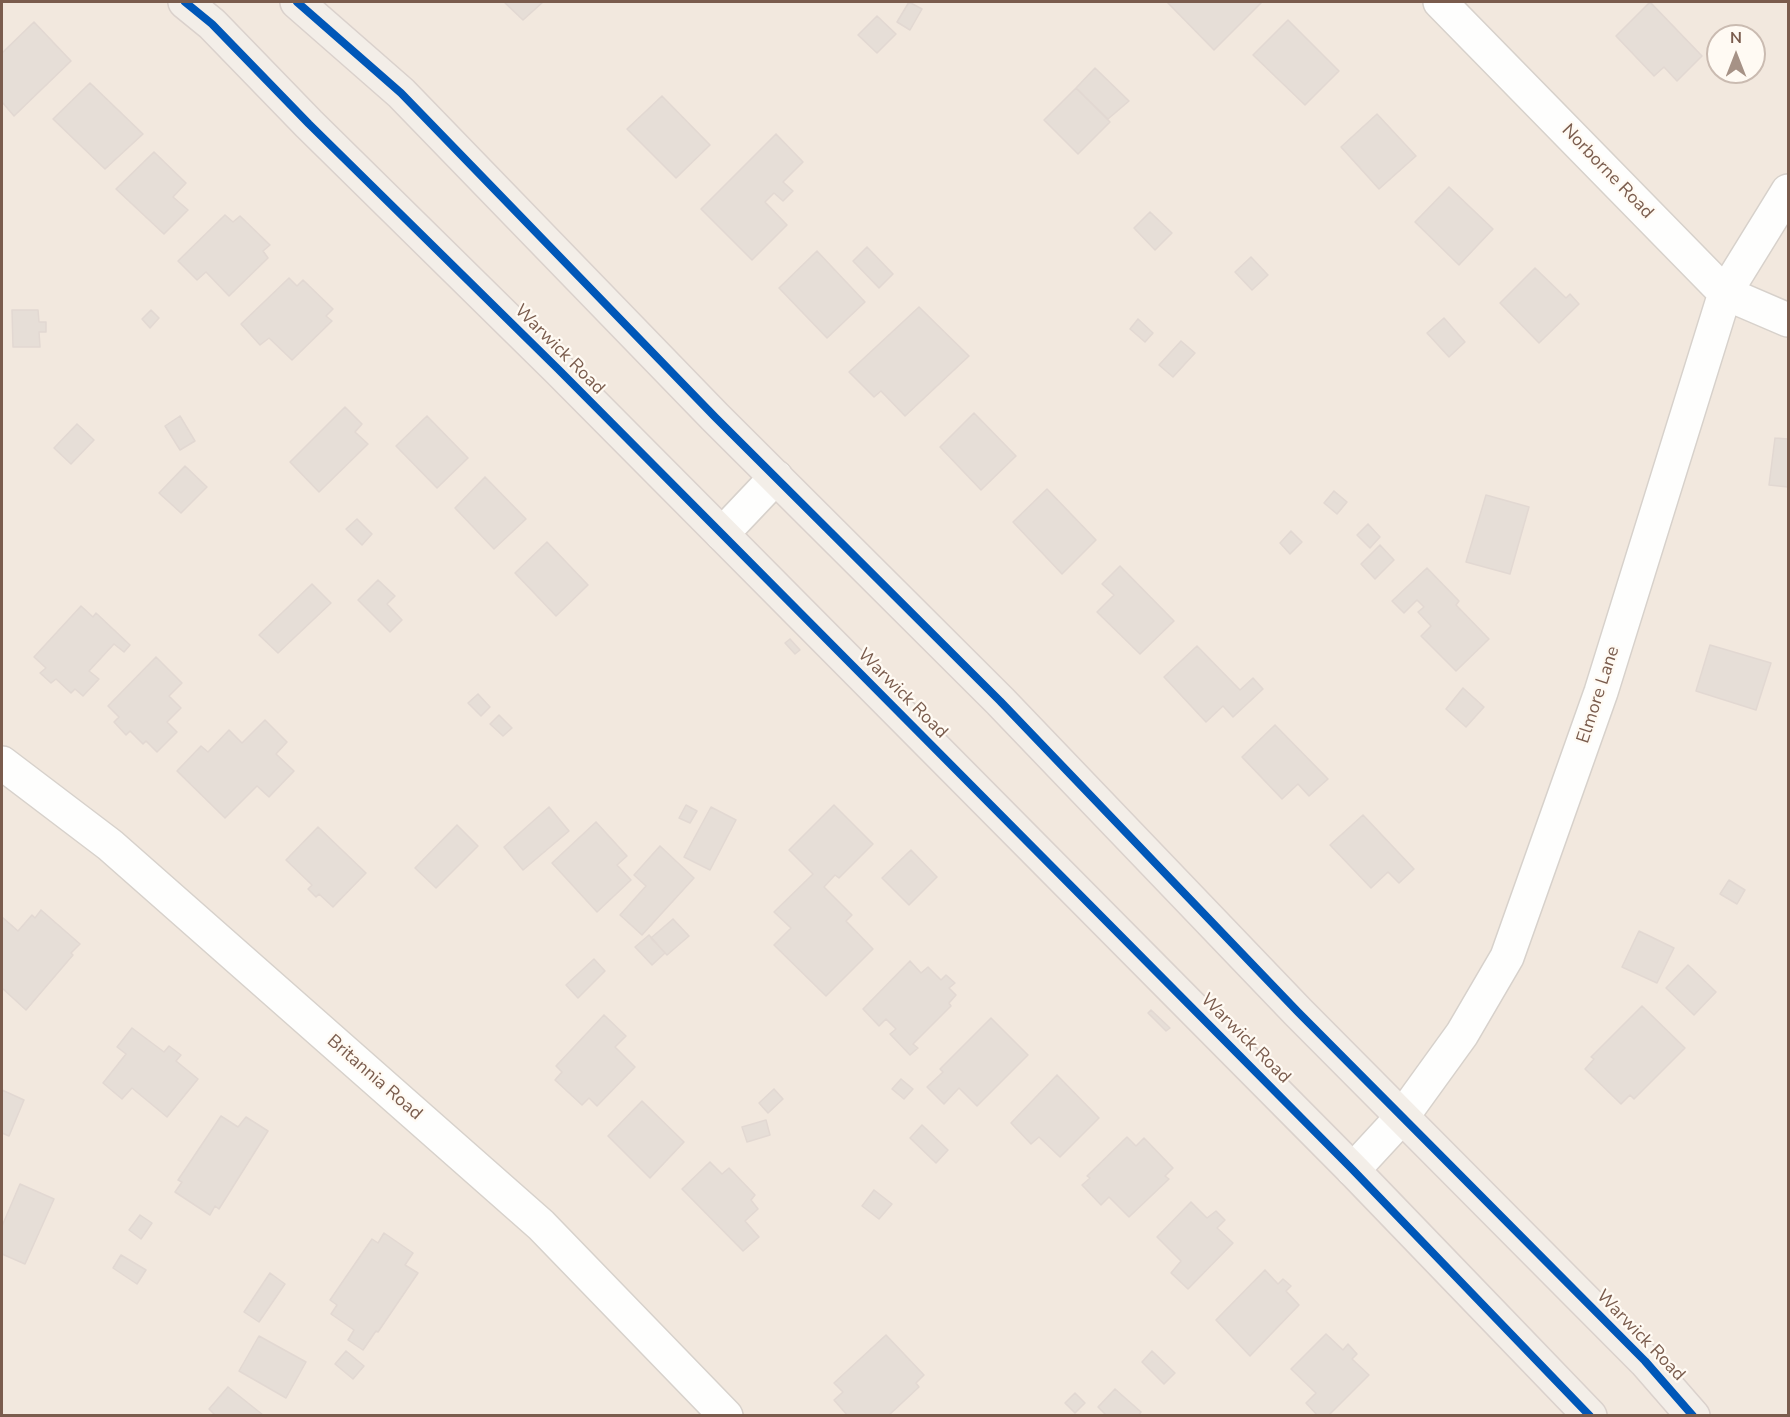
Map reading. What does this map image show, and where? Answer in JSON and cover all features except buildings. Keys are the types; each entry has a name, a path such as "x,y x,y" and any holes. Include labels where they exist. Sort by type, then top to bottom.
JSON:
{"main road":[{"name":"Warwick Road","path":"185,2 212,24 317,132 722,534 1353,1170 1590,1416"},
{"name":"Warwick Road","path":"297,2 400,93 776,477 1000,701 1298,1012 1645,1360 1693,1416"}],"street":[{"name":"Norborne Road","path":"1440,2 1725,293 1788,320"},
{"name":"Elmore Lane","path":"1353,1170 1402,1117 1462,1034 1508,957 1601,692 1725,293 1788,191"},
{"path":"722,534 776,477"},
{"name":"Britannia Road","path":"2,763 110,845 541,1225 726,1416"}],"shaded area":[{"path":"2,2 1788,2 1788,1415 2,1415"}],"cycle path":[{"path":"185,2 212,24 309,124 722,534 1353,1170 1590,1416"},
{"path":"297,2 401,93 715,417 1000,701 1298,1012 1645,1361 1693,1416"}]}
